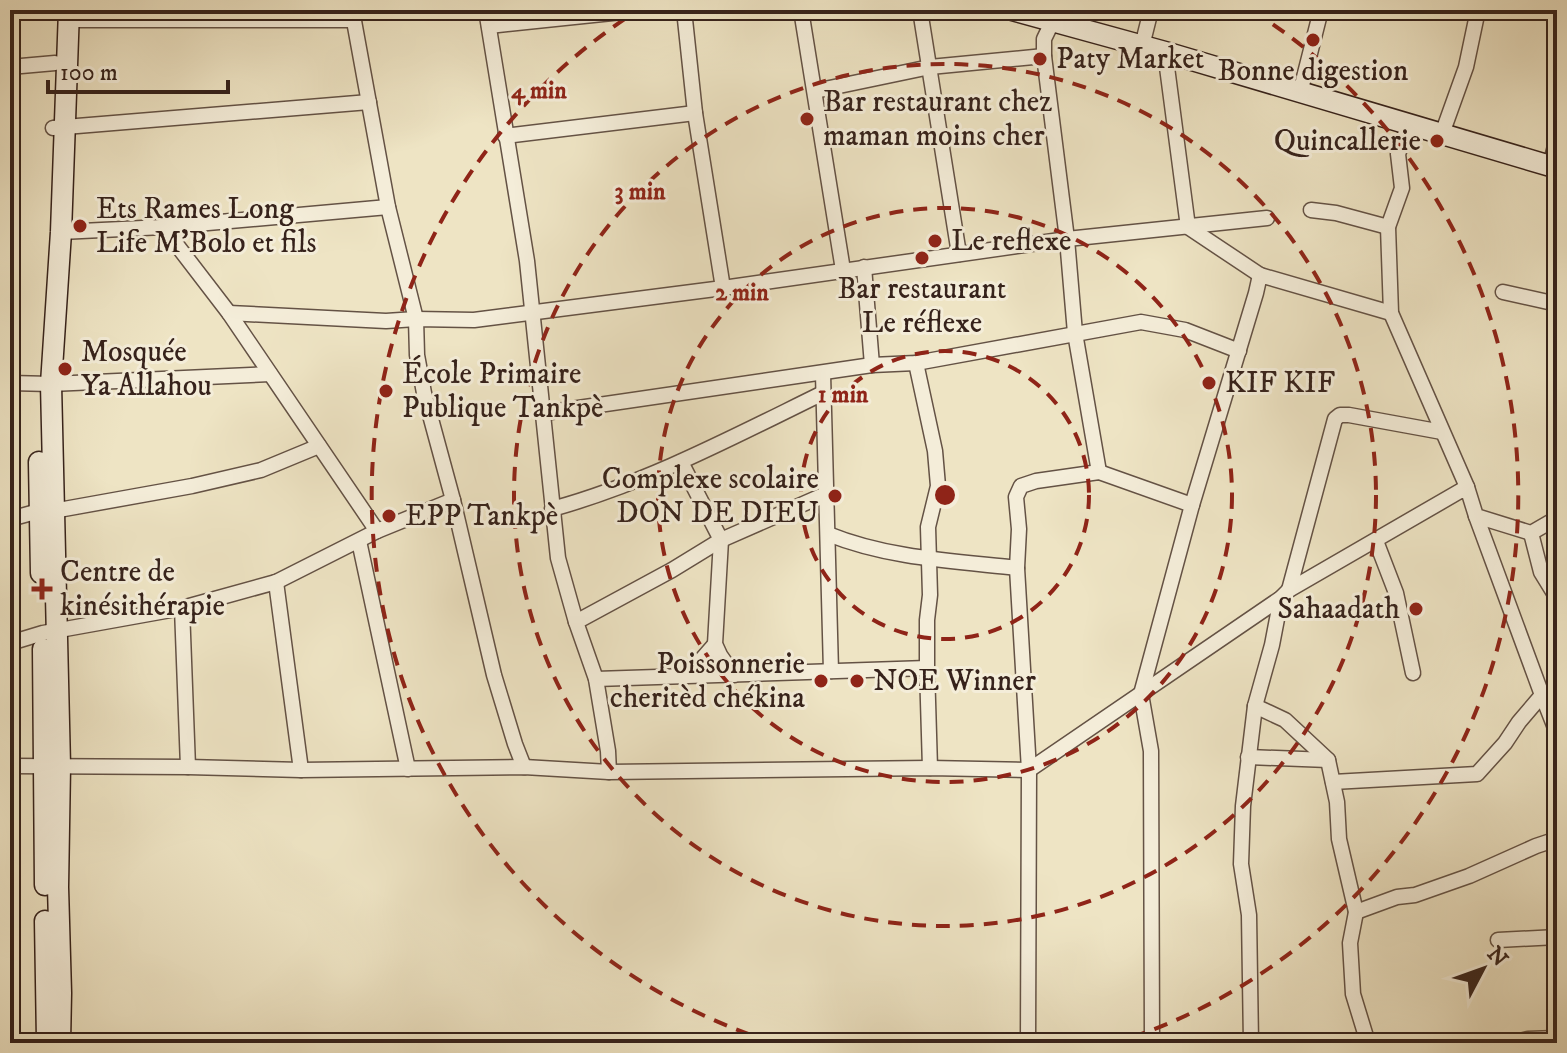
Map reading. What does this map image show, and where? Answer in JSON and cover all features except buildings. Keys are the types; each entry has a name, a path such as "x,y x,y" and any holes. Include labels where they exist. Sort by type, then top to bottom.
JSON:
{"main road":[{"path":"1012,10 1055,16 1142,46 1553,167"},
{"path":"45,384 61,232 55,63 65,13"},
{"path":"47,1043 52,766 45,384 49,236 65,13"},
{"path":"52,766 58,887 60,1043"}],"street":[{"path":"486,10 527,261 558,558 596,679 609,772"},
{"path":"489,26 641,10"},
{"path":"684,10 695,113 723,288"},
{"path":"801,10 843,270"},
{"path":"920,10 959,254"},
{"path":"1142,46 1151,10"},
{"path":"1300,93 1321,10"},
{"path":"1442,134 1466,67 1478,10"},
{"path":"65,13 353,15 388,207 416,319 417,355 424,393 494,675 524,767"},
{"path":"1055,16 1044,39 1044,56 1067,239 1075,333 1099,472"},
{"path":"1165,52 1188,227 1260,275 1391,313"},
{"path":"815,91 930,67 1044,56"},
{"path":"10,67 55,63"},
{"path":"59,128 369,102"},
{"path":"505,136 695,113"},
{"path":"1409,124 1398,154 1402,188 1388,227 1391,313 1467,487 1542,695 1555,722"},
{"path":"1553,167 1557,138"},
{"path":"61,232 163,227 388,207"},
{"path":"1311,210 1336,213 1388,227"},
{"path":"229,313 386,321 474,320 1067,239 1267,218"},
{"path":"163,227 229,313 377,531"},
{"path":"864,267 872,365"},
{"path":"1152,1043 1151,751 1141,694 1192,505 1260,275"},
{"path":"1503,292 1557,304"},
{"path":"544,413 872,365 916,363 1141,322 1185,330 1239,351"},
{"path":"916,363 935,451 938,486 928,527 930,768"},
{"path":"10,383 270,374"},
{"path":"823,374 831,671"},
{"path":"552,509 595,498 681,462 823,393"},
{"path":"1251,1043 1249,915 1241,864 1248,757 1255,706 1335,419 1340,415 1349,415 1442,432"},
{"path":"10,519 192,486 261,470 319,446"},
{"path":"681,462 721,540 715,644 734,675"},
{"path":"1028,1043 1029,770 1016,497 1021,486 1036,481 1099,472 1192,505"},
{"path":"10,766 301,770 524,767 609,772 930,768 1029,770 1285,594 1467,487"},
{"path":"576,622 721,540 826,494"},
{"path":"10,643 50,632 182,608 276,582 377,531 453,500"},
{"path":"1476,516 1531,533 1557,518"},
{"path":"1531,533 1541,572 1557,598"},
{"path":"828,534 866,548 930,559 1017,568"},
{"path":"359,541 408,769"},
{"path":"1376,541 1396,593 1413,673"},
{"path":"276,582 301,770"},
{"path":"182,608 188,767"},
{"path":"688,675 715,644"},
{"path":"596,679 927,668"},
{"path":"1333,782 1477,774 1542,695"},
{"path":"1255,706 1285,720 1328,760 1337,802 1339,839 1356,912 1350,943 1353,994 1368,1043"},
{"path":"1248,757 1328,760"},
{"path":"1356,912 1469,876 1557,839"},
{"path":"1498,940 1557,937"},
{"path":"1512,1043 1557,1038"},
{"path":"1379,1043 1467,1043"}],"place":[{"name":"Bonne digestion","path":"1313,40"},
{"name":"Paty Market","path":"1040,59"},
{"name":"Bar restaurant chez maman moins cher","path":"807,119"},
{"name":"Quincallerie","path":"1437,141"},
{"name":"Ets Rames Long Life M'Bolo et fils","path":"80,226"},
{"name":"Le reflexe","path":"935,241"},
{"name":"Bar restaurant Le réflexe","path":"922,258"},
{"name":"Mosquée Ya Allahou","path":"65,369"},
{"name":"KIF KIF","path":"1209,383"},
{"name":"École Primaire Publique Tankpè","path":"386,391"},
{"name":"Complexe scolaire DON DE DIEU","path":"835,496"},
{"name":"EPP Tankpè","path":"389,516"},
{"name":"Centre de kinésithérapie","path":"42,589"},
{"name":"Sahaadath","path":"1416,609"},
{"name":"Poissonnerie cheritèd chékina","path":"821,681"},
{"name":"NOE Winner","path":"857,681"}]}
